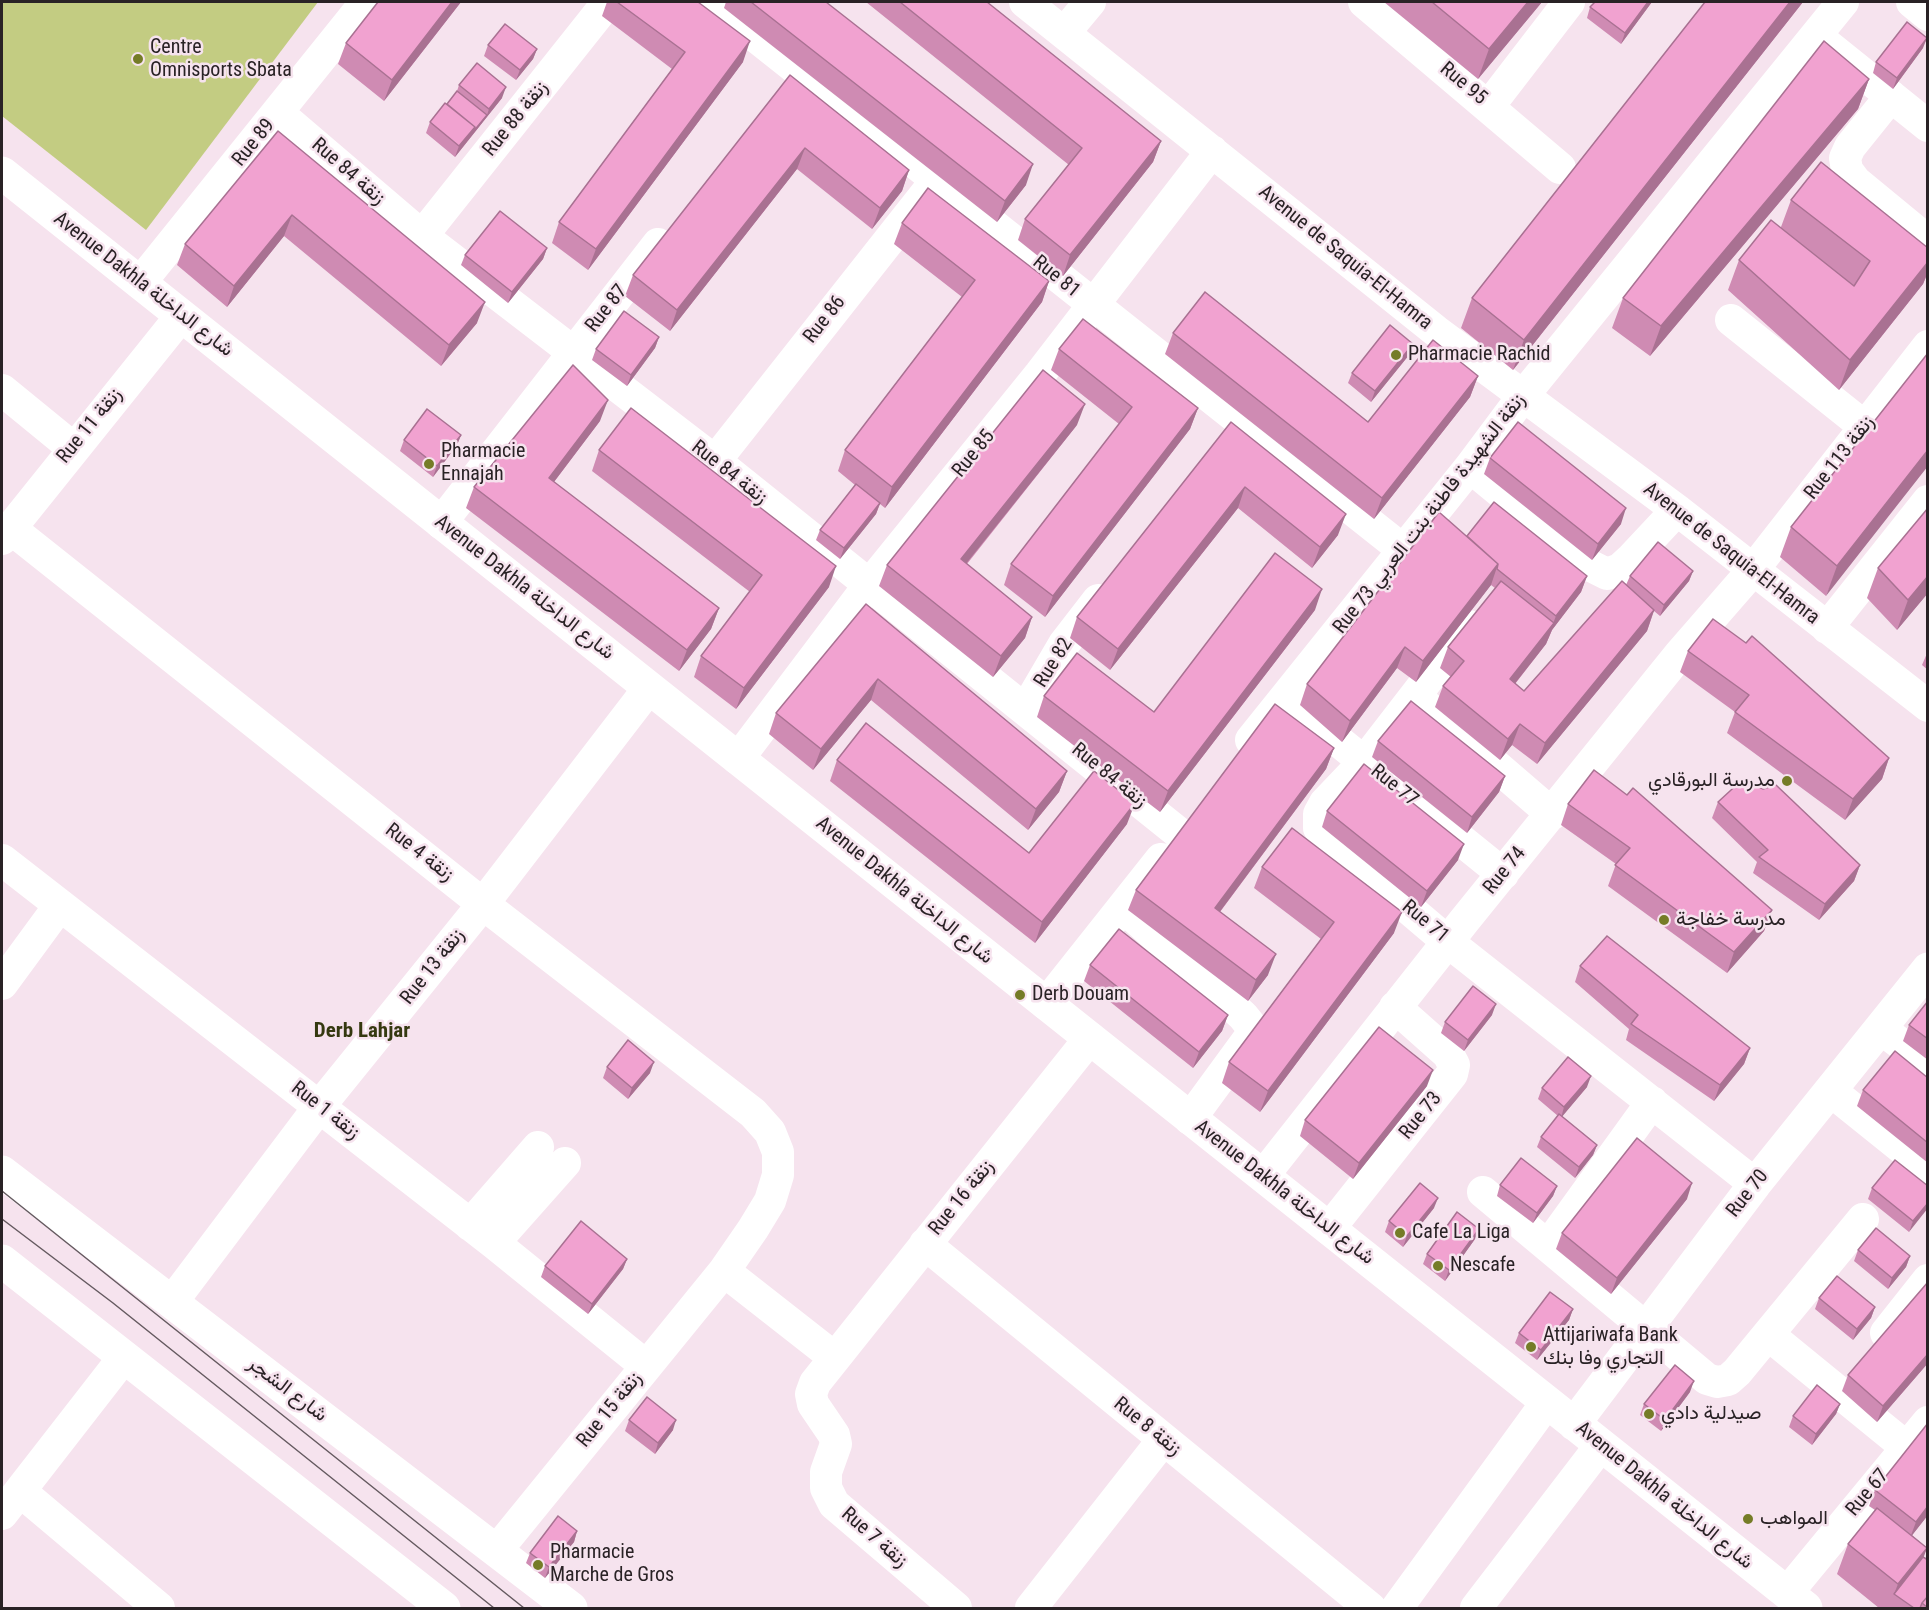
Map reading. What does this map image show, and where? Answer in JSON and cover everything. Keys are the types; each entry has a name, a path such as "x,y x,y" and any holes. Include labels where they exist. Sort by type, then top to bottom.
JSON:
{"street":[{"name":"Rue 89","path":"140,283 366,2"},
{"name":"Rue 88 زنقة","path":"422,236 608,2"},
{"name":"Rue 81","path":"712,2 1091,305 1241,420 1402,549"},
{"name":"Avenue de Saquia-El-Hamra","path":"1025,2 1436,331 1677,510 1928,706"},
{"path":"1065,32 1090,2"},
{"name":"Rue 95","path":"1364,2 1560,168"},
{"path":"1489,106 1569,2"},
{"name":"Rue 73 زنقة الشهيدة فاطنة بنت العربي","path":"1234,762 1402,549 1470,467 1523,396 1843,2"},
{"path":"1912,2 1928,15"},
{"path":"1816,36 1928,126"},
{"path":"776,97 798,70"},
{"path":"1891,96 1850,147 1845,158 1847,170 1856,182 1928,242"},
{"name":"Rue 84 زنقة","path":"278,113 422,236 715,461 1180,834"},
{"name":"Rue 85","path":"738,759 870,584 1040,374 1091,305 1212,152"},
{"name":"Avenue Dakhla شارع الداخلة","path":"2,172 1797,1601"},
{"name":"Rue 86","path":"715,461 937,181"},
{"name":"Rue 87","path":"441,523 676,222"},
{"name":"Rue 11 زنقة","path":"6,534 181,315"},
{"path":"1731,320 1865,427"},
{"name":"Rue 113 زنقة","path":"1753,570 1928,346"},
{"path":"2,390 73,448"},
{"path":"1220,446 1241,420"},
{"path":"1470,467 1589,565 1606,574 1626,563 1677,510"},
{"path":"1827,628 1928,501"},
{"name":"Rue 4 زنقة","path":"6,534 753,1113 770,1132 778,1152 778,1175 770,1201"},
{"name":"Rue 74","path":"1263,1176 1395,1007 1679,655 1753,570"},
{"name":"Rue 82","path":"1026,709 1064,644 1114,580"},
{"name":"Rue 71","path":"1484,606 1364,762 1325,803 1319,814 1319,828 1329,841 1448,942 1755,1184"},
{"name":"Rue 13 زنقة","path":"172,1302 320,1107 483,904 649,688"},
{"path":"1416,697 1552,814"},
{"name":"Rue 77","path":"1285,698 1503,874"},
{"path":"1046,1004 1200,807"},
{"name":"Rue 1 زنقة","path":"2,860 494,1243 646,1366"},
{"path":"2,984 60,905"},
{"path":"1123,907 1243,1016 1251,1026 1250,1037 1190,1119"},
{"name":"Rue 70","path":"1574,1424 1755,1184 1928,969"},
{"name":"Rue 73","path":"1329,1229 1452,1074 1454,1065 1448,1054 1395,1007"},
{"path":"1881,1029 1928,1064"},
{"name":"Rue 16 زنقة","path":"835,1358 1090,1038"},
{"path":"1831,1091 1928,1169"},
{"path":"1548,1246 1652,1102"},
{"path":"470,1225 538,1147"},
{"path":"494,1243 565,1163"},
{"name":"شارع الشجر","path":"2,1172 571,1608"},
{"path":"1483,1192 1707,1379 1717,1382 1728,1380 1770,1336 1863,1219"},
{"name":"Rue 15 زنقة","path":"497,1550 724,1271 770,1201"},
{"name":"Rue 8 زنقة","path":"925,1244 1370,1608"},
{"path":"2,1261 444,1608"},
{"path":"724,1271 835,1358"},
{"path":"1838,1392 1928,1280"},
{"path":"1770,1336 1906,1447"},
{"path":"124,1357 11,1502 159,1608"},
{"name":"Rue 7 زنقة","path":"835,1358 815,1383 811,1394 813,1404 834,1435 836,1444 826,1472 826,1488 834,1504 956,1608"},
{"path":"1397,1608 1547,1402"},
{"name":"Rue 67","path":"1797,1601 1860,1503 1928,1422"},
{"path":"1031,1608 1163,1440"},
{"path":"1476,1608 1601,1445"},
{"path":"1860,1503 1886,1524"}],"green space":[{"name":"Centre Omnisports Sbata","path":"2,2 318,2 146,230 2,116"}],"building":[{"path":"378,2 452,2 392,80 346,43"},
{"path":"617,2 698,2 750,41 596,249 559,222 685,52"},
{"path":"751,2 826,2 1033,164 1005,201"},
{"path":"900,2 987,2 1161,141 1070,255 1025,219 1082,148"},
{"path":"1432,2 1528,2 1489,49"},
{"path":"1595,2 1648,2 1625,33 1590,7"},
{"path":"1705,2 1790,2 1524,340 1472,298"},
{"path":"1907,22 1927,38 1897,78 1876,62"},
{"path":"505,24 537,49 520,70 488,45"},
{"path":"1824,41 1869,79 1661,326 1623,298"},
{"path":"477,63 506,87 489,109 459,85"},
{"path":"790,75 909,170 880,208 805,148 677,310 633,275"},
{"path":"457,91 487,115 473,132 475,127 447,104"},
{"path":"445,103 475,127 459,146 430,122"},
{"path":"278,131 485,302 449,345 292,215 234,286 185,244"},
{"path":"1821,162 1928,248 1928,262 1850,360 1739,260 1771,220 1854,286 1870,261 1791,200"},
{"path":"928,188 1049,281 892,487 845,450 975,280 902,223"},
{"path":"500,211 547,248 512,292 465,255"},
{"path":"1205,292 1368,422 1433,340 1478,376 1382,498 1173,333"},
{"path":"624,311 659,337 631,375 596,349"},
{"path":"1083,319 1198,408 1053,596 1011,564 1132,407 1059,349"},
{"path":"1390,325 1413,344 1375,391 1352,373"},
{"path":"1928,353 1928,450 1837,566 1791,527"},
{"path":"573,365 608,400 549,478 719,608 687,650 474,487"},
{"path":"1043,370 1085,404 961,559 1032,617 1001,656 887,565"},
{"path":"631,408 836,566 744,688 701,656 762,575 599,450"},
{"path":"427,409 461,435 437,466 404,440"},
{"path":"1231,422 1346,514 1320,547 1245,487 1118,649 1077,617"},
{"path":"1518,422 1626,508 1598,544 1490,458"},
{"path":"856,484 880,503 844,548 820,530"},
{"path":"1494,502 1587,576 1556,616 1497,569 1498,564 1467,536"},
{"path":"1928,508 1928,576 1908,600 1878,568"},
{"path":"1439,512 1498,564 1423,661 1405,647 1350,721 1307,684"},
{"path":"1658,542 1693,571 1664,605 1630,576"},
{"path":"1275,553 1322,589 1168,791 1044,696 1077,653 1154,712"},
{"path":"1501,581 1554,623 1510,679 1524,691 1622,581 1654,610 1545,743 1520,724 1508,739 1443,686 1464,661 1448,647"},
{"path":"866,604 1067,771 1036,809 878,679 821,749 776,713"},
{"path":"1713,619 1746,643 1752,636 1889,758 1853,799 1735,712 1749,695 1688,651"},
{"path":"1411,701 1505,776 1472,817 1378,741"},
{"path":"1275,704 1334,748 1215,908 1276,954 1256,980 1136,890"},
{"path":"866,723 1029,853 1094,771 1135,803 1042,922 837,760"},
{"path":"1364,764 1464,844 1427,891 1327,811"},
{"path":"1594,770 1627,795 1633,788 1772,910 1734,952 1615,865 1630,848 1568,804"},
{"path":"1743,779 1763,789 1776,785 1860,865 1825,904 1759,857 1768,850 1718,802"},
{"path":"1292,828 1402,912 1268,1091 1229,1062 1334,922 1262,867"},
{"path":"1119,929 1228,1015 1199,1052 1090,965"},
{"path":"1607,936 1750,1048 1720,1085 1631,1024 1638,1015 1580,966"},
{"path":"1473,986 1496,1004 1468,1040 1445,1022"},
{"path":"1928,1001 1928,1039 1909,1025"},
{"path":"1379,1027 1433,1070 1359,1163 1305,1120"},
{"path":"628,1040 654,1062 632,1088 607,1067"},
{"path":"1895,1051 1928,1078 1928,1143 1863,1090"},
{"path":"1568,1057 1591,1076 1564,1107 1542,1088"},
{"path":"1559,1114 1597,1145 1579,1167 1541,1137"},
{"path":"1637,1138 1692,1183 1617,1278 1562,1233"},
{"path":"1521,1158 1557,1186 1537,1213 1500,1185"},
{"path":"1895,1160 1928,1186 1928,1203 1913,1221 1872,1188"},
{"path":"1420,1183 1438,1198 1407,1236 1389,1221"},
{"path":"1457,1212 1479,1229 1449,1270 1427,1254"},
{"path":"581,1221 627,1259 592,1304 545,1266"},
{"path":"1876,1228 1910,1256 1892,1278 1858,1250"},
{"path":"1837,1276 1875,1307 1857,1329 1819,1298"},
{"path":"1928,1282 1928,1354 1883,1406 1848,1375"},
{"path":"1550,1292 1573,1309 1541,1350 1519,1333"},
{"path":"1675,1365 1694,1381 1665,1420 1644,1404"},
{"path":"1817,1385 1840,1404 1816,1434 1793,1416"},
{"path":"647,1397 676,1420 658,1443 629,1420"},
{"path":"1928,1423 1928,1506 1916,1522 1875,1490"},
{"path":"1877,1508 1927,1548 1898,1584 1848,1544"},
{"path":"558,1516 577,1531 549,1567 530,1553"},
{"path":"1923,1557 1928,1560 1928,1596 1920,1608 1914,1608 1894,1594"},
{"path":"1928,1596 1928,1608 1922,1603"}],"tram line":[{"path":"2,1191 524,1608"},
{"path":"2,1219 113,1303 494,1608"}],"place":[{"name":"Centre Omnisports Sbata","path":"138,59"},
{"name":"Pharmacie Rachid","path":"1396,355"},
{"name":"Pharmacie Ennajah","path":"429,464"},
{"name":"مدرسة البورقادي","path":"1787,781"},
{"name":"مدرسة خفاجة","path":"1664,920"},
{"name":"Derb Douam","path":"1020,995"},
{"name":"Cafe La Liga","path":"1400,1233"},
{"name":"Nescafe","path":"1438,1266"},
{"name":"Attijariwafa Bank التجاري وفا بنك","path":"1531,1347"},
{"name":"صيدلية دادي","path":"1649,1414"},
{"name":"المواهب","path":"1748,1519"},
{"name":"Pharmacie Marche de Gros","path":"538,1565"}],"district":[{"name":"Derb Lahjar","path":"362,1032"}]}
